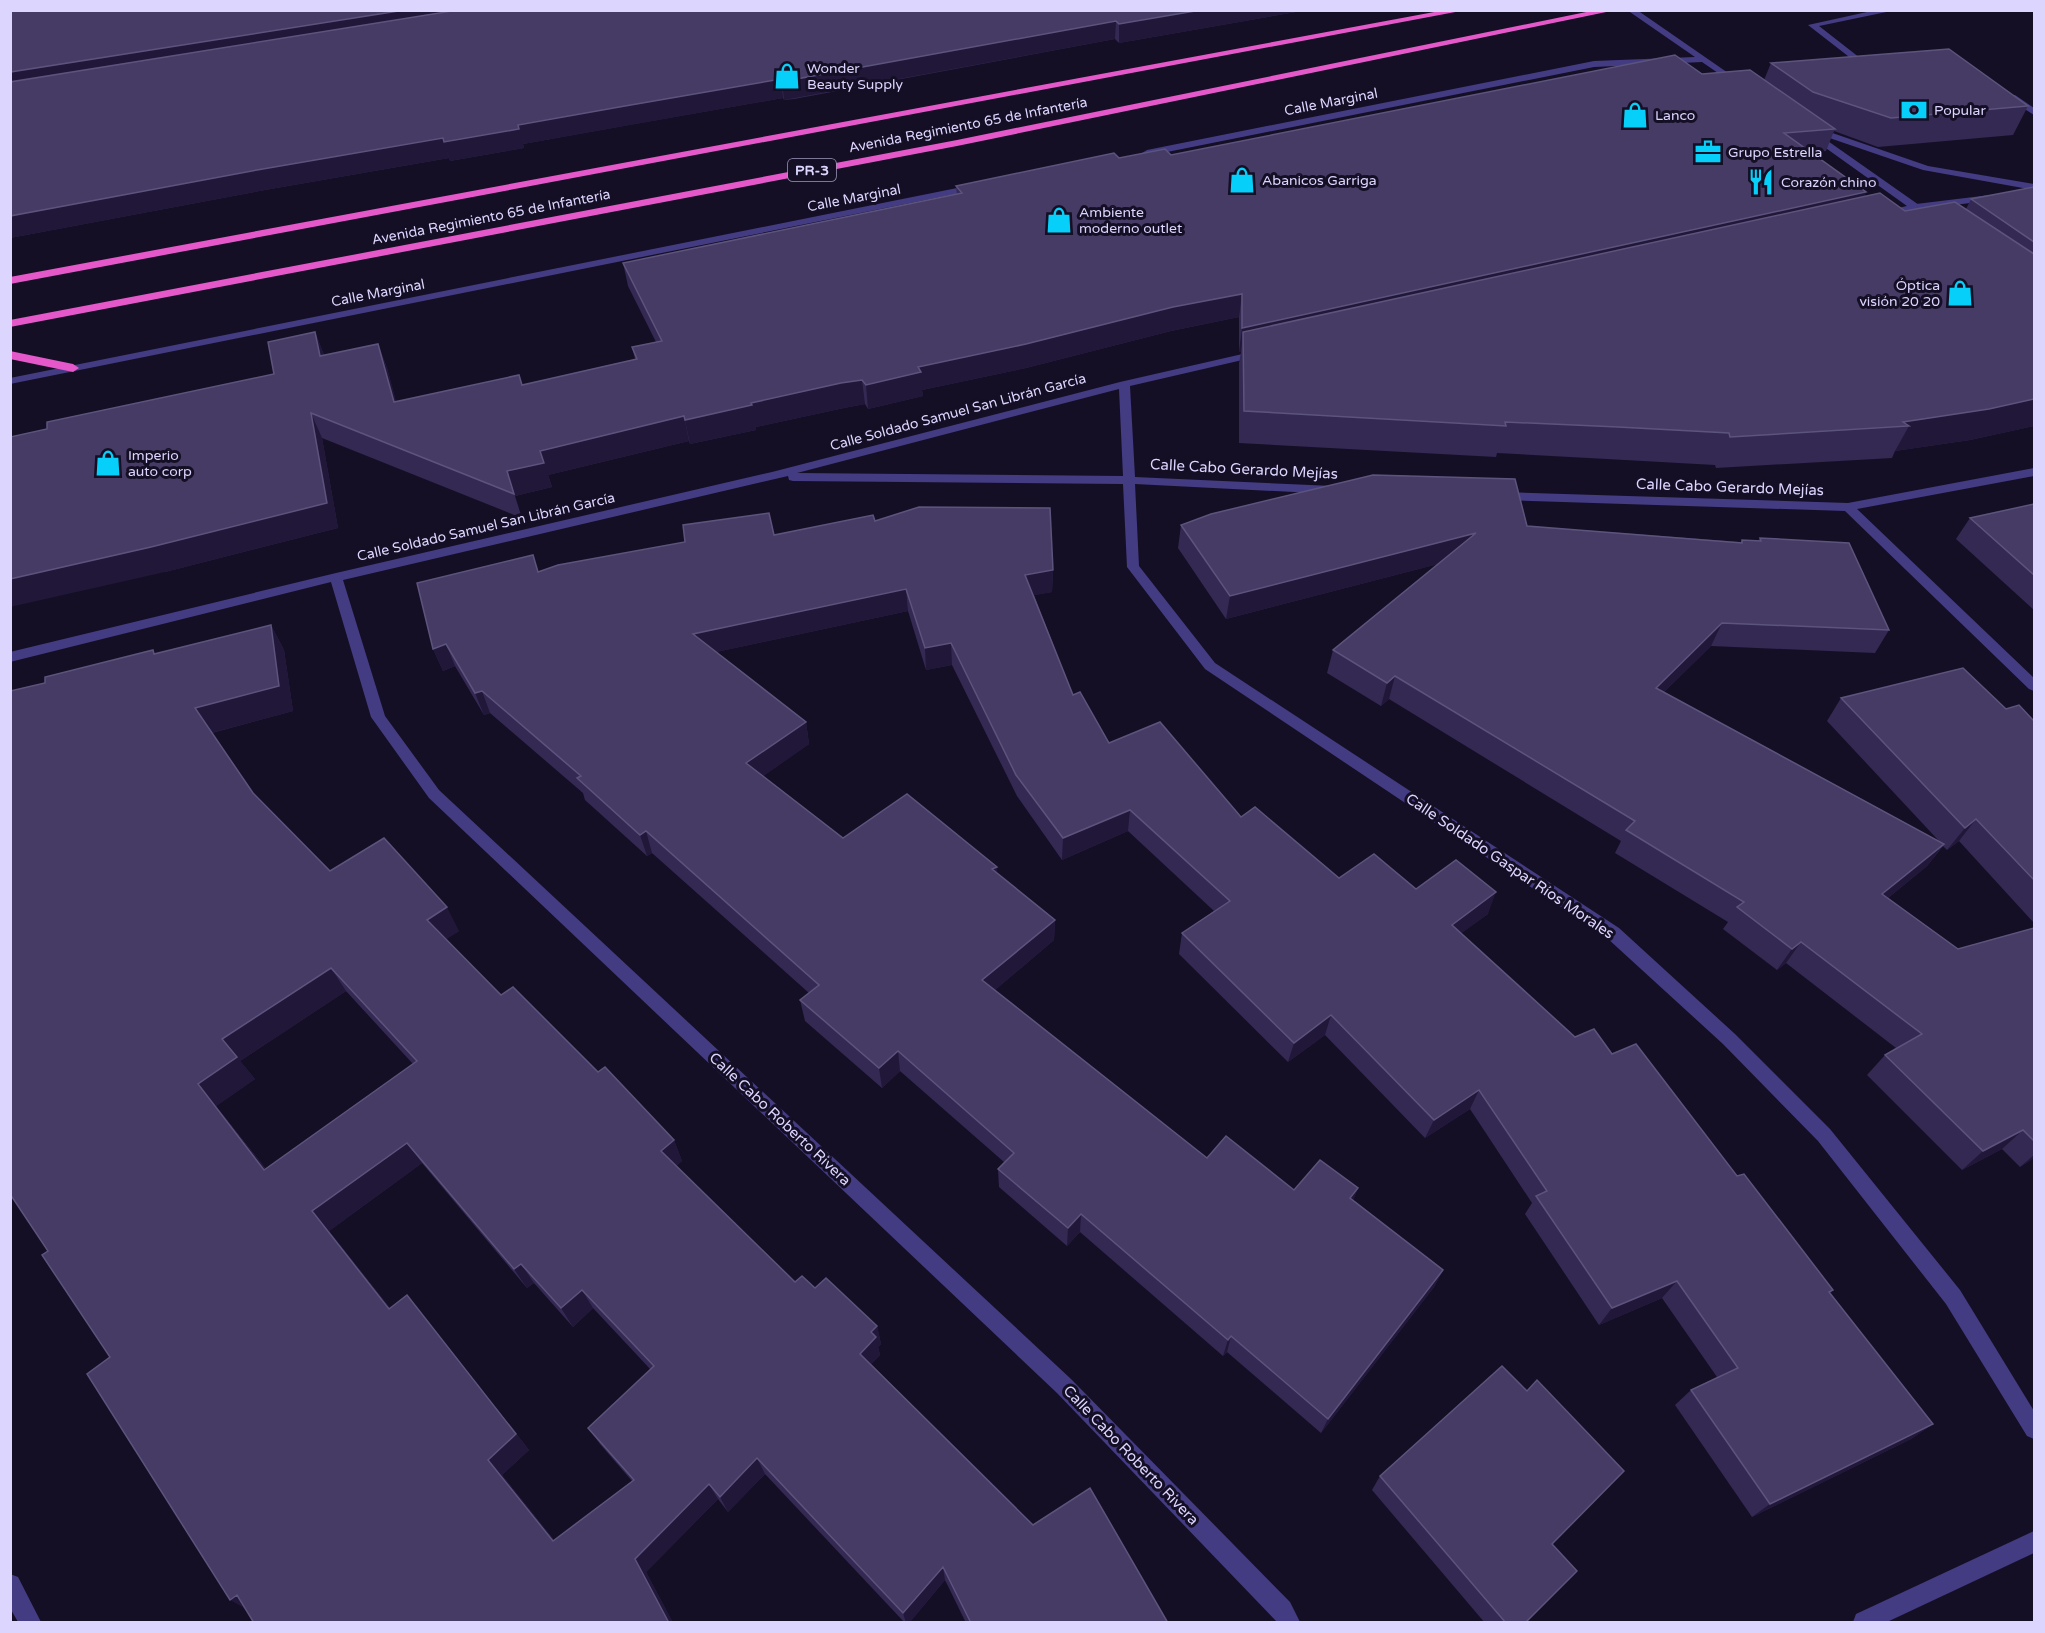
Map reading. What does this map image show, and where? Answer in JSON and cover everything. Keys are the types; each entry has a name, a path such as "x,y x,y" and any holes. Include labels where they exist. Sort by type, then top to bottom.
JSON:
{"highway":[{"name":"Avenida Regimiento 65 de Infantería","path":"10,281 1462,10"},
{"name":"Avenida Regimiento 65 de Infantería","path":"10,324 957,143 1612,10"},
{"path":"10,355 73,368"}],"street":[{"path":"1631,10 1751,91"},
{"path":"1875,74 1812,25 1892,10"},
{"name":"Calle Marginal","path":"1137,155 1594,64 1705,59"},
{"path":"2006,93 2034,112"},
{"path":"1920,211 1807,129 1926,168 2034,189"},
{"name":"Calle Marginal","path":"10,381 985,185"},
{"path":"2011,195 2034,189"},
{"path":"1869,218 1999,196"},
{"name":"Calle Soldado Samuel San Librán García","path":"10,657 336,577 773,476 1124,384 1277,349"},
{"name":"Calle Soldado Gaspar Ríos Morales","path":"1124,384 1133,567 1210,666 1613,933 1729,1039 1824,1135 1953,1297 2034,1429"},
{"name":"Calle Cabo Gerardo Mejías","path":"1489,495 1848,507 2034,472"},
{"name":"Calle Cabo Gerardo Mejías","path":"773,476 1129,480 1346,490"},
{"path":"1848,507 2034,686"},
{"name":"Calle Cabo Roberto Rivera","path":"336,577 378,717 434,794 1064,1386 1282,1610 1289,1623"},
{"path":"1864,1623 2034,1542"},
{"path":"10,1585 30,1623"}],"building":[{"path":"10,10 405,10 10,72"},
{"path":"458,10 1201,10 1119,24 1116,21 791,80 782,81 781,79 518,125 519,129 444,142 443,138 10,216 10,82"},
{"path":"1949,49 2028,106 1891,118 1813,92 1771,63"},
{"path":"1675,55 1702,74 1750,70 1835,129 1784,133 1866,192 1242,328 1242,294 1173,307 1026,344 918,367 921,372 866,385 862,380 841,383 685,420 684,416 540,451 544,463 507,471 514,494 311,413 327,503 10,579 10,437 47,429 47,422 274,374 268,342 315,332 320,356 378,344 394,402 519,375 522,385 637,359 632,347 662,341 623,263 962,193 956,186 1114,153 1119,158 1165,149 1171,155"},
{"path":"2034,187 2034,242 1971,199"},
{"path":"1880,193 1905,211 1955,202 2034,254 2034,399 1989,409 1903,422 1909,426 1730,437 1729,433 1618,427 1505,422 1506,426 1244,411 1243,332"},
{"path":"1373,475 1515,479 1527,526 1742,543 1742,540 1761,541 1760,538 1849,543 1889,630 1722,623 1656,688 1944,844 1882,894 1958,949 2034,928 2034,1141 2023,1130 1983,1151 1885,1055 1922,1034 1801,942 1792,949 1737,907 1744,902 1626,830 1635,821 1395,676 1387,683 1333,650 1476,533 1230,596 1181,525 1211,514"},
{"path":"2034,504 2034,575 1970,518"},
{"path":"919,507 1050,508 1053,570 1025,575 1073,695 1080,692 1109,743 1160,722 1241,817 1255,807 1339,878 1374,854 1416,889 1456,860 1496,892 1452,925 1575,1037 1594,1029 1612,1054 1636,1044 1737,1176 1744,1174 1833,1290 1829,1292 1933,1424 1770,1504 1691,1390 1738,1368 1677,1281 1612,1308 1536,1196 1547,1191 1479,1090 1434,1120 1331,1015 1294,1043 1182,933 1230,901 1130,810 1063,838 1016,775 951,643 925,648 906,589 693,634 806,722 746,763 843,838 907,794 997,867 992,869 1055,920 982,980 1207,1158 1226,1136 1294,1190 1320,1160 1358,1188 1350,1198 1443,1270 1328,1419 1231,1336 1228,1340 1081,1214 1068,1228 998,1169 1014,1153 898,1051 879,1068 800,1000 819,985 646,831 640,835 577,778 581,776 482,691 475,693 446,644 433,649 417,583 533,555 538,572 558,565 685,542 683,525 769,513 774,535 873,515 875,521"},
{"path":"271,625 279,686 195,708 253,793 330,871 384,838 447,907 427,920 501,995 513,987 598,1072 605,1067 674,1140 661,1151 795,1282 802,1276 815,1288 826,1278 877,1326 871,1332 876,1337 860,1354 1033,1525 1090,1488 1168,1623 971,1623 943,1567 903,1613 757,1458 720,1497 709,1484 635,1559 669,1623 254,1623 237,1595 230,1600 87,1374 110,1357 42,1255 48,1251 10,1194 10,691 45,683 45,677 153,650 154,654","holes":["331,968 417,1061 264,1170 198,1084 237,1057 222,1039","407,1143 514,1269 521,1264 561,1308 582,1290 654,1366 588,1428 634,1480 553,1541 488,1460 516,1434 407,1295 389,1309 312,1211"]},
{"path":"1963,668 2006,709 2019,705 2034,721 2034,880 1976,819 1965,828 1841,698"},
{"path":"1502,1366 1527,1391 1537,1380 1624,1471 1552,1544 1577,1571 1525,1623 1506,1623 1380,1476"}],"place":[{"name":"Wonder Beauty Supply","path":"787,76"},
{"name":"Popular","path":"1914,110"},
{"name":"Lanco","path":"1635,115"},
{"name":"Grupo Estrella","path":"1708,152"},
{"name":"Abanicos Garriga","path":"1242,180"},
{"name":"Corazón chino","path":"1761,182"},
{"name":"Ambiente moderno outlet","path":"1059,220"},
{"name":"Óptica visión 20 20","path":"1960,293"},
{"name":"Imperio auto corp","path":"108,463"}]}
